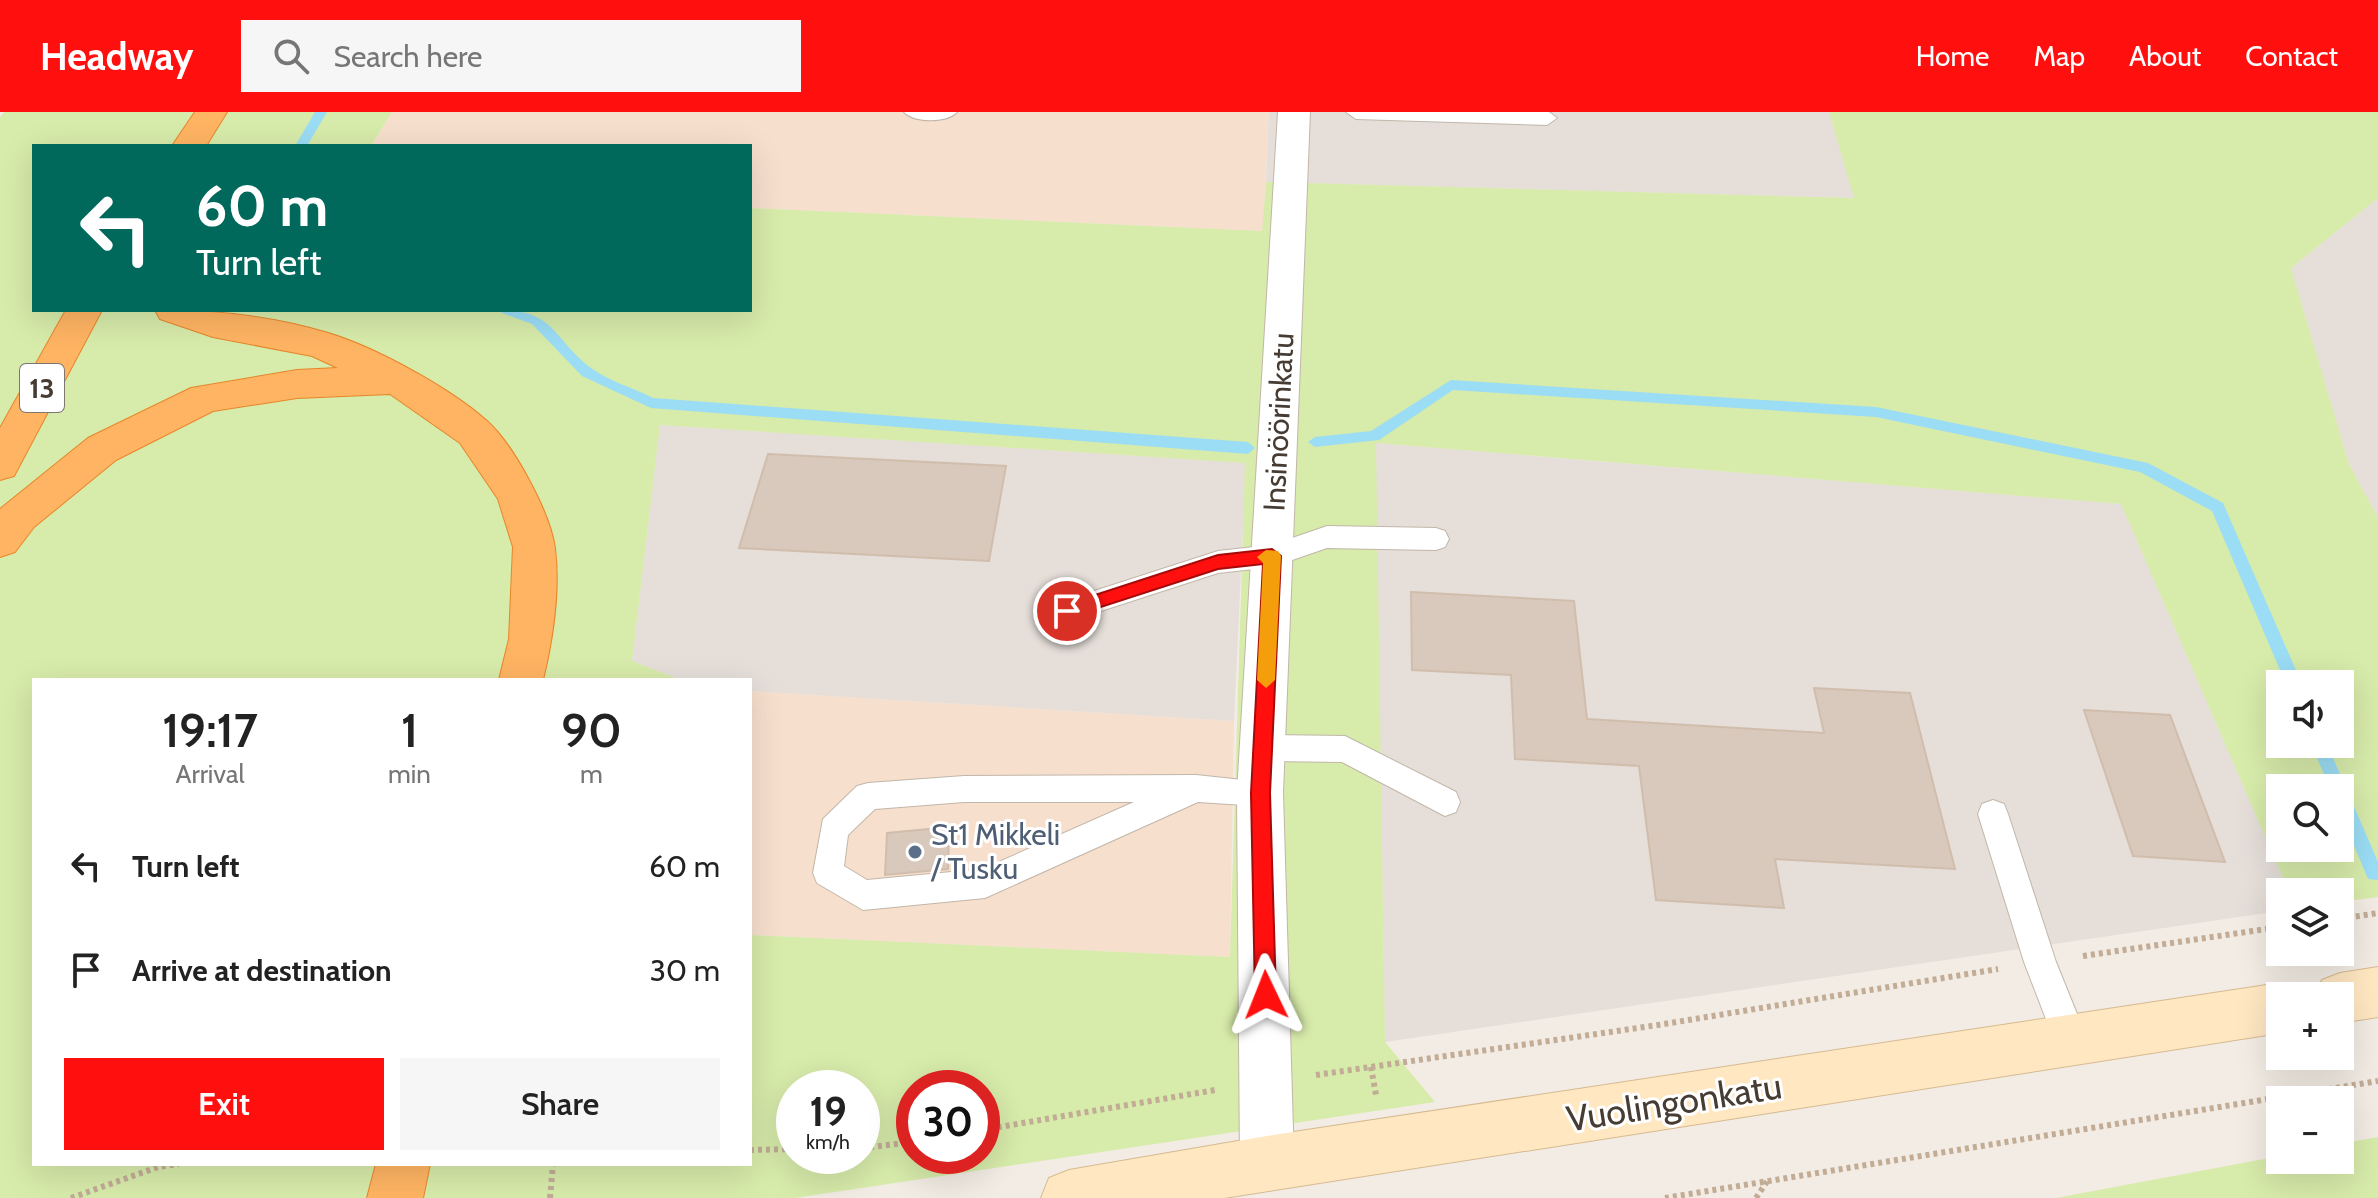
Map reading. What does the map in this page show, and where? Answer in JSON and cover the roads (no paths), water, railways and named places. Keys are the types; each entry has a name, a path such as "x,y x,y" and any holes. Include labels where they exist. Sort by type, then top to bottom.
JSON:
{"highway":[{"path":"190,144 211,112"},
{"name":"13","path":"0,465 83,312"},
{"path":"179,312 213,324 320,344 398,380 474,432 517,494 534,547 531,639 521,678"},
{"path":"0,540 19,515 102,449 205,398 297,384 398,380"},
{"path":"395,1198 403,1166"}],"street":[{"name":"Insinöörinkatu","path":"1267,1163 1268,1081 1260,793 1294,112"},
{"path":"2354,996 2378,992"},
{"name":"Vuolingonkatu","path":"1069,1198 1267,1163 2266,1010"}],"lane":[{"path":"914,112 947,112"},
{"path":"1356,112 1547,118"},
{"path":"1067,611 1218,562 1272,556 1327,537 1436,539"},
{"path":"1262,748 1345,749 1445,802"},
{"path":"1196,788 985,883 863,895 828,873 834,829 868,796 964,789 1196,788 1260,793"},
{"path":"1993,814 2040,962 2071,1041"}],"waterway":[{"path":"302,144 321,112"},
{"path":"512,312 537,321 587,372 651,403 1248,448"},
{"path":"1315,442 1374,436 1451,385 1876,412 2143,467 2218,507 2288,670"},
{"path":"2325,758 2332,774"},
{"path":"2354,825 2374,873"}],"place":[{"name":"St1 Mikkeli / Tusku","path":"915,852"}]}
